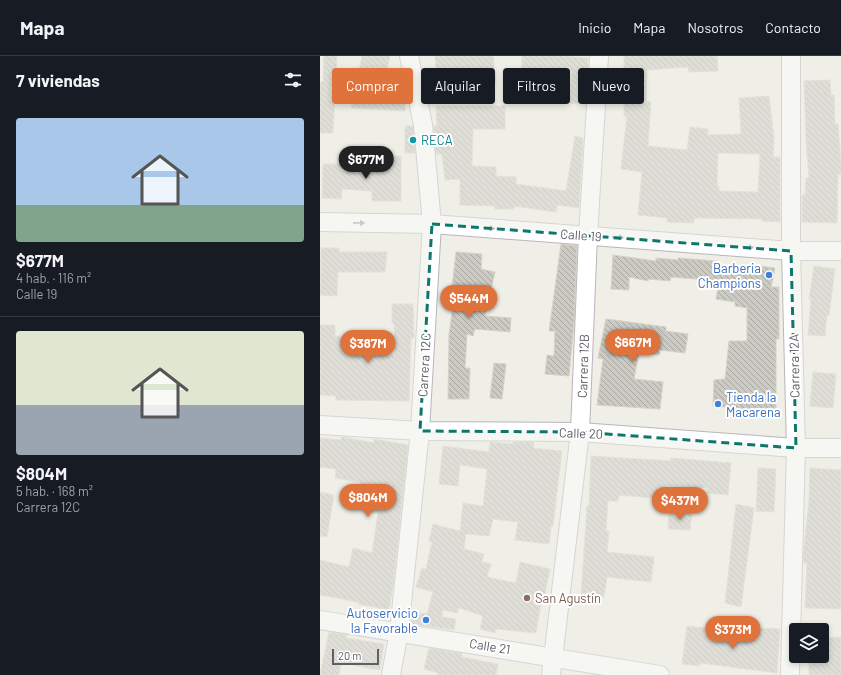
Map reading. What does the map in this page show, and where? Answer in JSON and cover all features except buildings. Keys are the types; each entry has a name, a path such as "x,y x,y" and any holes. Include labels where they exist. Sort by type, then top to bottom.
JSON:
{"street":[{"name":"Carrera 12C","path":"390,675 399,631 420,431 432,224 424,125 409,56"},
{"name":"Carrera 12B","path":"551,675 580,432 588,235 599,56"},
{"name":"Carrera 12A","path":"790,56 791,251 796,448 790,675"},
{"name":"Calle 19","path":"320,222 432,224 791,251 841,251"},
{"name":"Calle 20","path":"320,425 420,431 580,432 796,448 841,448"},
{"name":"Calle 21","path":"320,620 399,631 660,675"}],"highlighted area":[{"path":"432,224 791,251 796,448 580,432 420,431"}],"place":[{"name":"RECA","path":"413,140"},
{"name":"Barberia Champions","path":"769,275"},
{"name":"Tienda la Macarena","path":"718,404"},
{"name":"San Agustín","path":"527,598"},
{"name":"Autoservicio la Favorable","path":"426,620"}]}
